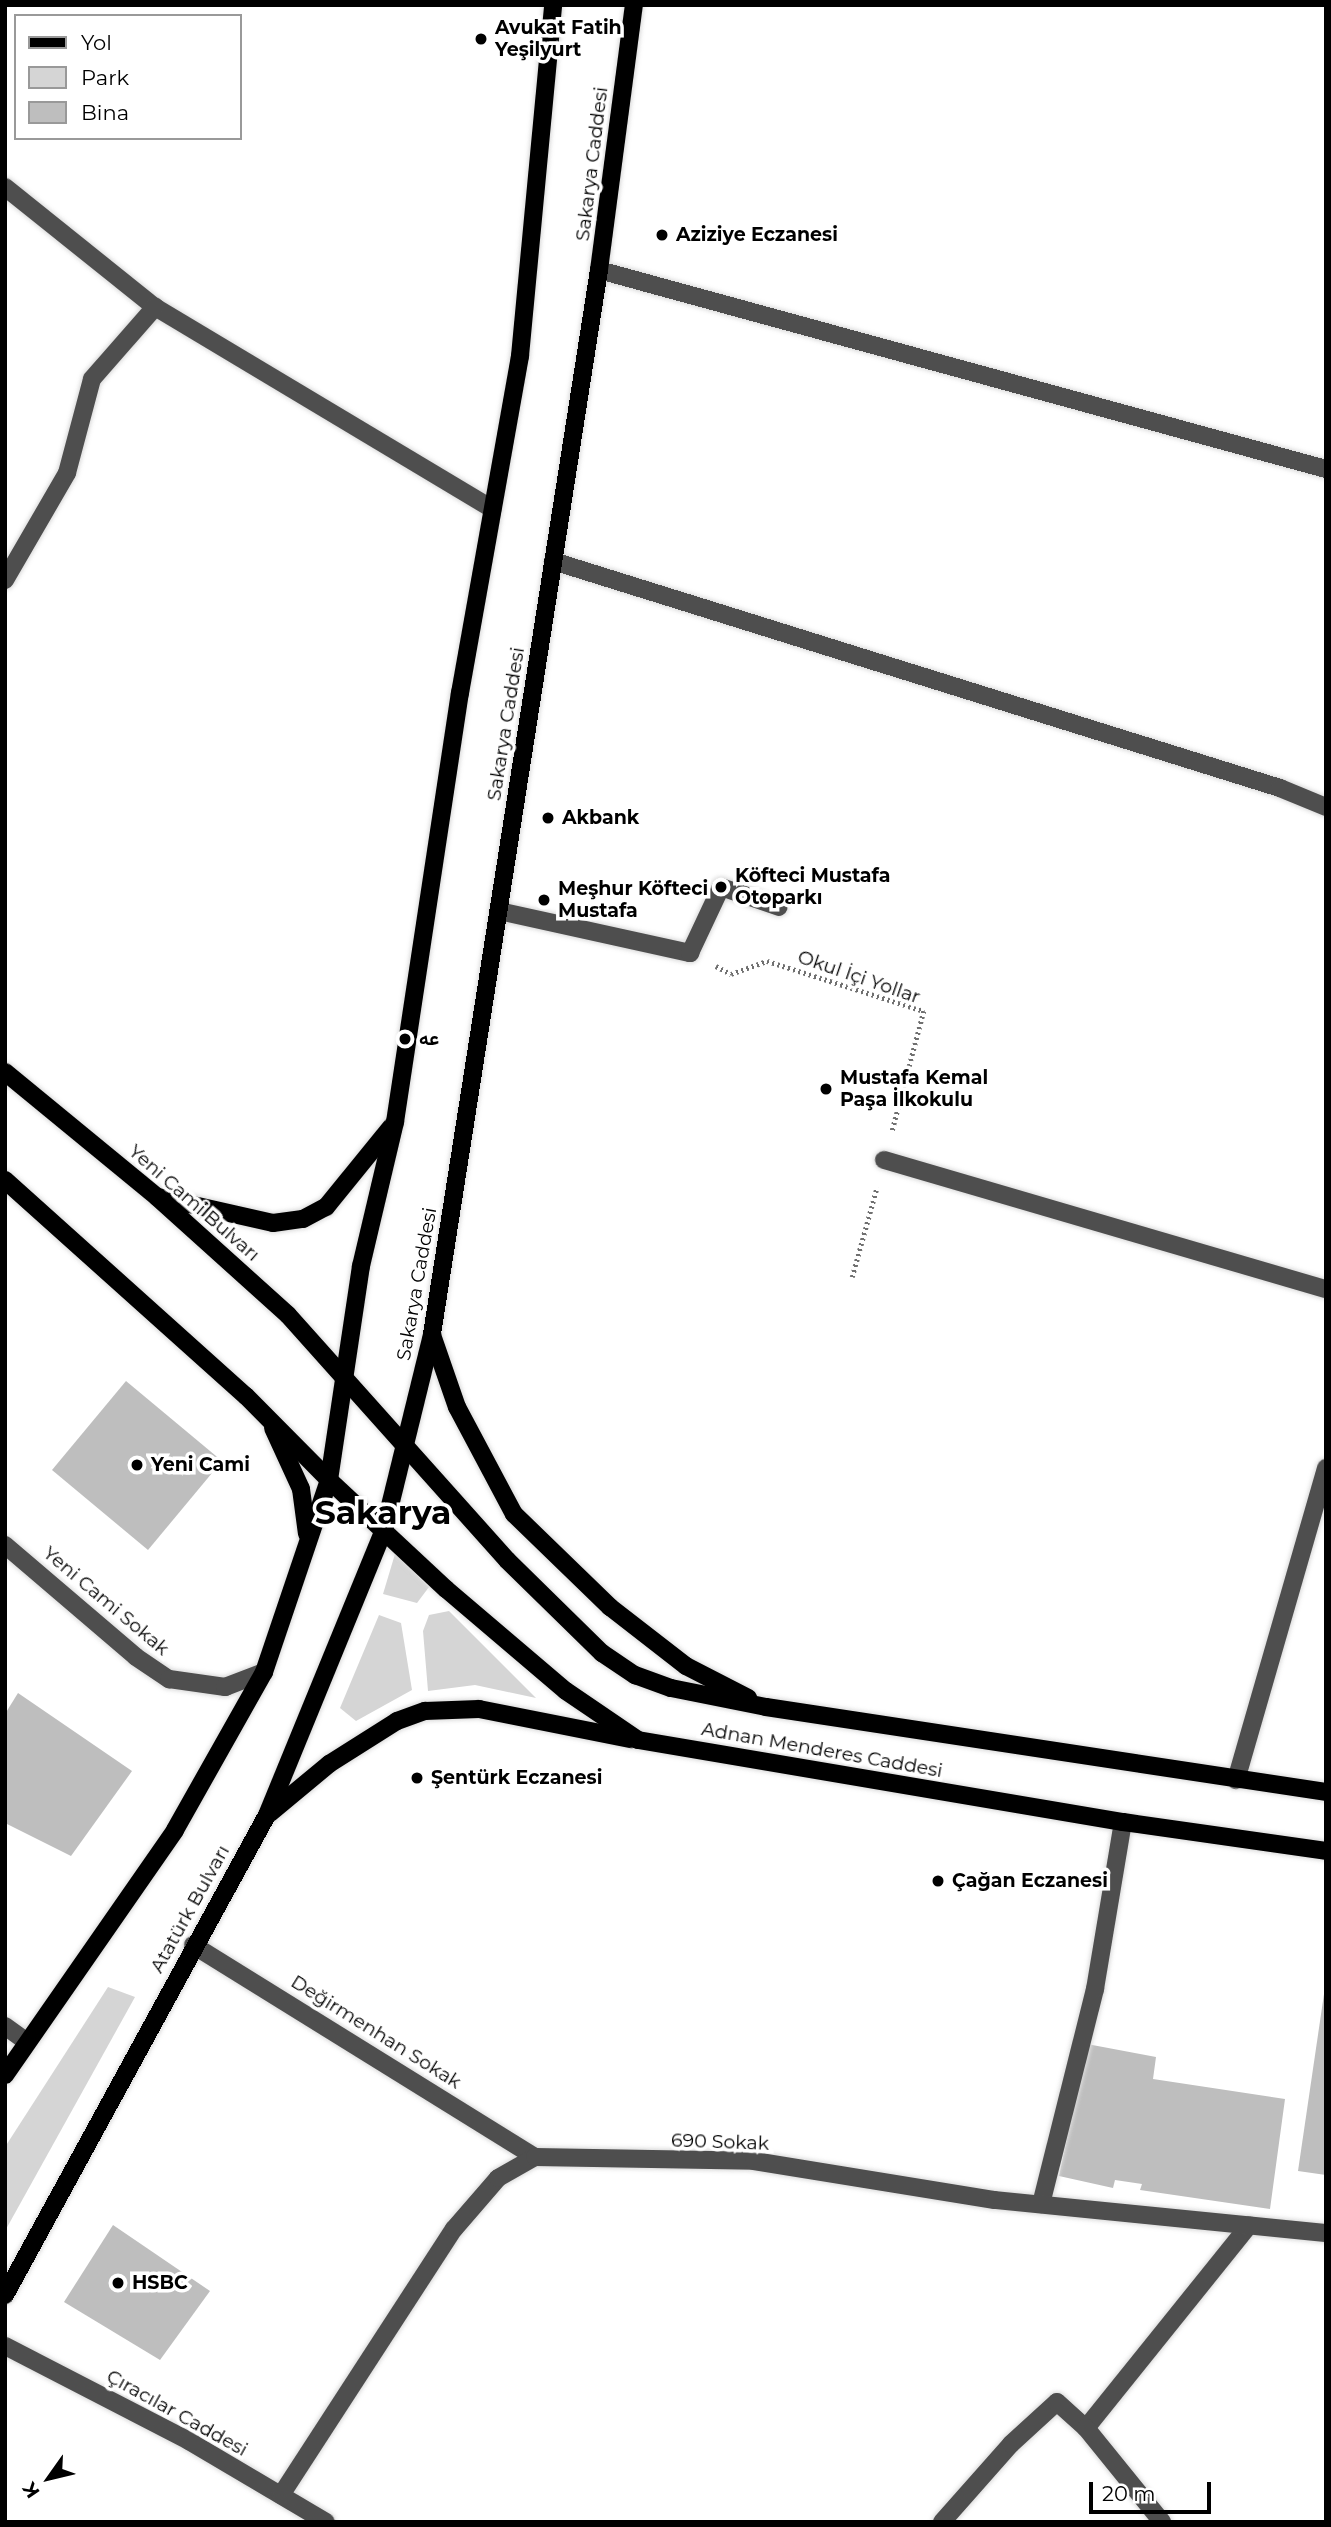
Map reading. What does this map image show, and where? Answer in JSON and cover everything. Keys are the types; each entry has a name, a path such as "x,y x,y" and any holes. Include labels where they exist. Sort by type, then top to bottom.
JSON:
{"main road":[{"path":"5,2076 175,1830 264,1672 328,1480 361,1266 395,1122 492,509 520,356 552,5"},
{"name":"Sakarya Caddesi","path":"384,1530 432,1335 599,270 634,5"},
{"name":"Yeni Cami Bulvarı","path":"5,1072 157,1197 288,1315 406,1447"},
{"path":"157,1197 273,1223 303,1219 326,1207 395,1122"},
{"path":"5,1180 267,1416 328,1480"},
{"path":"432,1335 457,1407 514,1514 610,1607 686,1666 766,1707"},
{"path":"267,1416 301,1489 307,1547"},
{"name":"Adnan Menderes Caddesi","path":"406,1447 507,1560 602,1653 635,1675 671,1688 766,1707 1326,1792"},
{"name":"Adnan Menderes Caddesi","path":"328,1480 566,1691 638,1740 1123,1822 1326,1851"},
{"name":"Atatürk Bulvarı","path":"5,2295 193,1945 267,1815 384,1530"},
{"path":"267,1815 329,1764 397,1721 425,1712 480,1709 638,1740"}],"street":[{"path":"5,187 155,307 492,509"},
{"path":"599,270 1326,469"},
{"path":"5,580 67,473 92,379 155,307"},
{"path":"553,561 1280,788 1326,807"},
{"path":"499,911 690,953 721,887 779,907"},
{"path":"884,1160 1326,1289"},
{"path":"1237,1780 1326,1468"},
{"name":"Yeni Cami Sokak","path":"5,1545 136,1657 169,1679 225,1687 264,1672"},
{"path":"1041,2204 1095,1989 1123,1822"},
{"name":"Değirmenhan Sokak","path":"193,1945 535,2157"},
{"path":"5,2026 27,2042"},
{"path":"281,2495 454,2230 498,2178 535,2157"},
{"name":"690 Sokak","path":"535,2157 754,2161 1041,2204 1326,2234"},
{"path":"1086,2428 1249,2225"},
{"name":"Çıracılar Caddesi","path":"5,2346 189,2441 326,2522"},
{"path":"942,2522 1010,2444 1057,2402 1086,2428 1162,2522"}],"path":[{"name":"Okul İçi Yollar","path":"690,953 731,974 767,961 924,1011 852,1277"}],"green space":[{"path":"395,1554 429,1587 417,1603 383,1594"},
{"path":"449,1611 536,1698 475,1685 428,1691 423,1631 429,1615"},
{"path":"379,1615 401,1623 412,1690 356,1721 340,1708"},
{"path":"108,1987 135,1997 5,2231 5,2147"}],"building":[{"name":"Yeni Cami","path":"126,1381 222,1461 148,1550 52,1470"},
{"path":"18,1693 132,1771 71,1856 5,1823 5,1714"},
{"path":"1326,1994 1326,2175 1298,2171"},
{"path":"1087,2044 1156,2057 1153,2079 1285,2099 1270,2209 1140,2190 1142,2184 1115,2180 1113,2188 1059,2176"},
{"path":"113,2225 210,2291 160,2360 64,2302"}],"place":[{"name":"Avukat Fatih Yeşilyurt","path":"481,39"},
{"name":"Aziziye Eczanesi","path":"662,235"},
{"name":"Akbank","path":"548,818"},
{"name":"Köfteci Mustafa Otoparkı","path":"721,887"},
{"name":"Meşhur Köfteci Mustafa","path":"544,900"},
{"name":"عه","path":"405,1039"},
{"name":"Mustafa Kemal Paşa İlkokulu","path":"826,1089"},
{"name":"Yeni Cami","path":"137,1465"},
{"name":"Şentürk Eczanesi","path":"417,1778"},
{"name":"Çağan Eczanesi","path":"938,1881"},
{"name":"HSBC","path":"118,2283"}],"district":[{"name":"Sakarya","path":"383,1513"}]}
